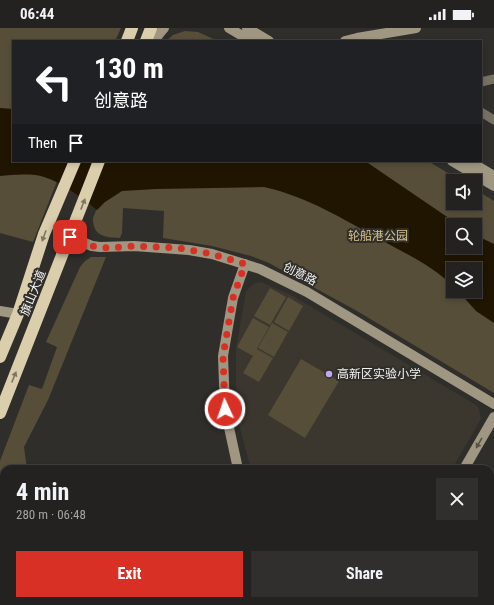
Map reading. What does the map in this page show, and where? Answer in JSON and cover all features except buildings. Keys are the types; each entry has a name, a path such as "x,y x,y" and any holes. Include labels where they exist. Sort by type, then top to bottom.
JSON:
{"highway":[{"path":"127,40 132,28"},
{"path":"146,40 151,28"},
{"name":"旗山大道","path":"0,357 18,314 44,234 75,162"},
{"name":"旗山大道","path":"0,413 99,162"}],"street":[{"path":"155,40 164,28"},
{"path":"229,28 249,40"},
{"path":"247,28 267,40"},
{"path":"257,28 274,40"},
{"path":"350,40 416,28"},
{"path":"482,82 494,79"},
{"path":"482,113 494,120"},
{"path":"454,162 494,186"},
{"path":"471,162 494,176"},
{"name":"创意路","path":"70,237 92,246 108,248 134,246 178,248 212,254 245,264 284,280 307,292 494,404"},
{"path":"237,465 225,409 223,356 233,298 245,264"},
{"path":"0,311 18,314"},
{"path":"466,465 494,417"}],"shaded area":[{"path":"0,108 12,109 12,162 366,162 449,218 446,218 446,254 482,254 482,238 494,244 494,323 476,311 464,298 482,298 482,262 446,262 446,279 411,256 326,210 280,191 264,187 122,191 105,202 97,210 78,195 51,180 39,176 0,176"},
{"name":"高新区实验小学","path":"261,282 293,296 476,405 479,409 481,419 454,465 250,465 238,419 236,396 236,349 246,291 255,283"}],"green space":[{"path":"0,28 121,28 115,40 12,40 12,162 65,162 33,242 0,233"},
{"path":"185,31 198,32 216,40 167,40 173,35"},
{"name":"轮船港公园","path":"116,162 430,162 449,174 446,174 446,210 482,210 482,193 494,201 494,393 357,311 269,263 251,256 212,246 163,238 164,211 123,208 122,233 120,238 101,235 95,229 93,218"},
{"path":"91,257 106,257 48,400 24,447 26,465 0,465 0,461 29,385 42,389 57,347 46,342 80,267"},
{"path":"270,288 286,297 270,325 254,316"},
{"path":"288,297 303,306 289,331 274,322"},
{"path":"253,318 269,327 253,356 237,347"},
{"path":"272,323 288,332 274,357 258,348"},
{"path":"257,349 273,358 259,382 243,373"},
{"path":"301,359 339,381 305,438 268,415"}],"place":[{"name":"高新区实验小学","path":"329,374"}],"route":[{"path":"70,237 92,246 108,248 134,246 178,248 212,254 245,264 233,298 223,356 225,409"}]}
